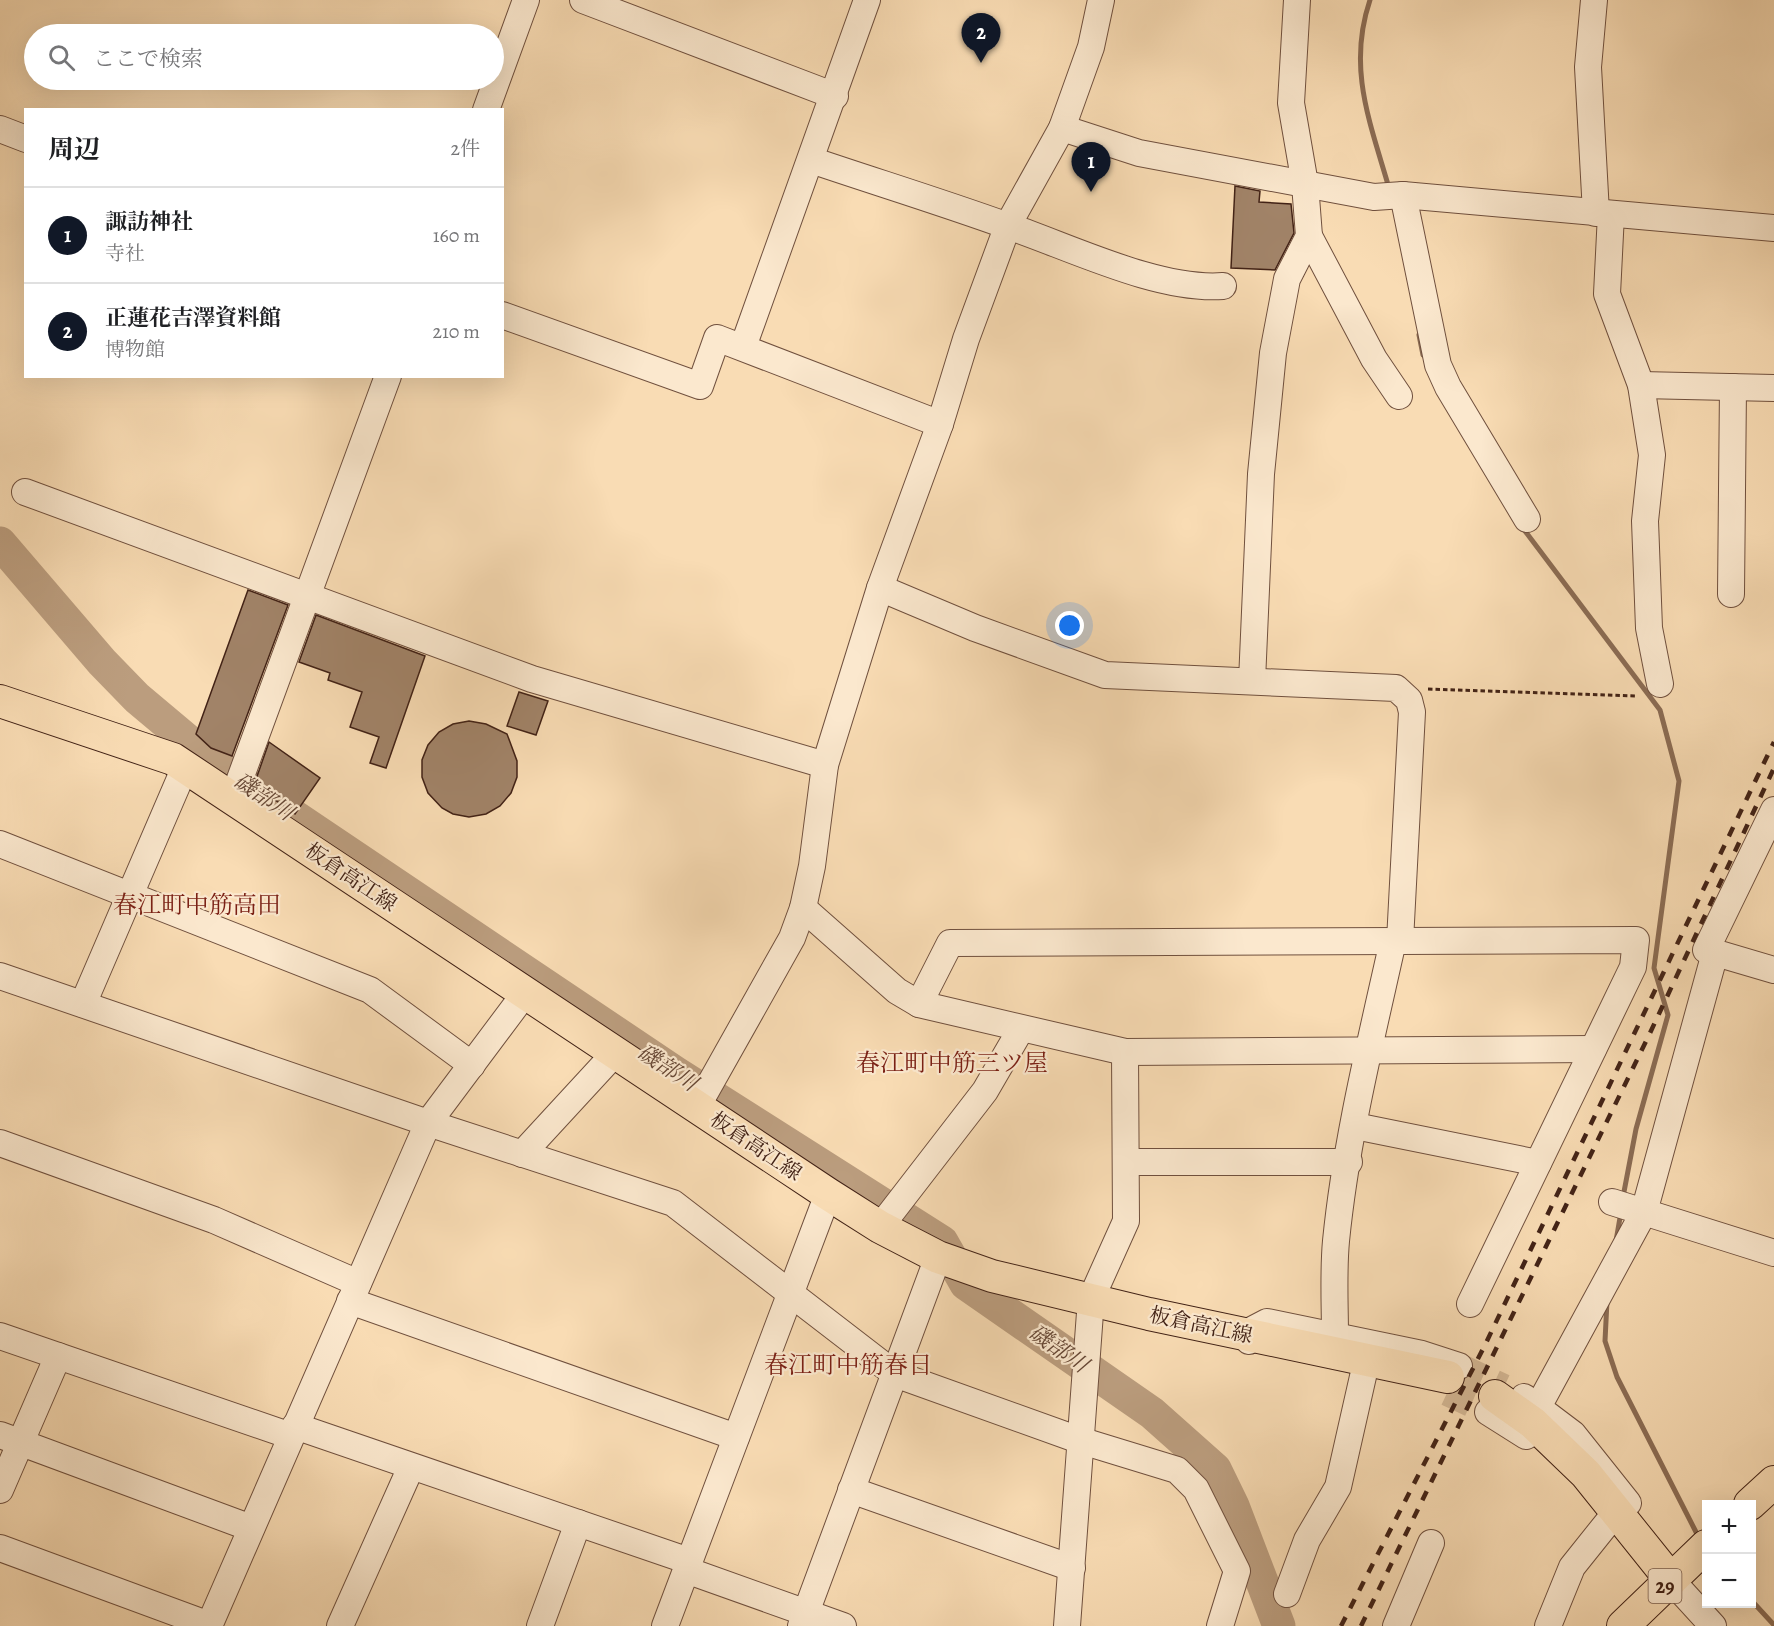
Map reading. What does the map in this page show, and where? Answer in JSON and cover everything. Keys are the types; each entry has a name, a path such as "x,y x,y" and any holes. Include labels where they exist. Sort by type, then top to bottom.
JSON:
{"main road":[{"name":"板倉高江線","path":"0,701 173,759 828,1194 880,1227 938,1257 992,1276 1451,1379"},
{"path":"1496,1399 1533,1423 1587,1474 1619,1526 1671,1580"},
{"path":"1754,1500 1774,1482"},
{"name":"29","path":"1623,1626 1702,1551"}],"street":[{"path":"504,60 526,0"},
{"path":"583,0 835,96"},
{"path":"743,347 835,96 867,0"},
{"path":"697,1107 792,939 803,908 825,765 880,588 940,424 966,339 1008,225 1062,128 1091,47 1101,0"},
{"path":"1297,0 1291,103 1305,184 1309,236 1374,359 1399,396"},
{"path":"1594,0 1588,67 1604,214 1607,294 1641,385 1652,455 1645,521 1649,628 1660,684"},
{"path":"487,108 493,90"},
{"path":"1062,128 1139,153 1374,197 1403,195 1774,228"},
{"path":"0,129 24,138"},
{"path":"811,160 1008,225 1054,245 1177,284 1202,288 1222,286"},
{"path":"1403,195 1438,365 1448,387 1527,519"},
{"path":"1252,681 1261,474 1273,353 1287,279 1309,236"},
{"path":"504,316 700,387 717,338 940,424"},
{"path":"233,798 387,378"},
{"path":"1641,385 1774,388"},
{"path":"1731,594 1732,387"},
{"path":"25,492 532,680 825,765"},
{"path":"880,588 975,628 1105,675 1396,688 1409,700 1412,712 1396,941 1369,1051 1336,1243 1335,1337"},
{"path":"83,1004 185,767"},
{"path":"1774,810 1706,950 1774,970"},
{"path":"0,844 370,990 472,1065"},
{"path":"803,908 897,991 919,1004 1125,1052 1593,1049"},
{"path":"919,1004 950,943 1636,940 1633,967 1470,1304"},
{"path":"1539,1407 1644,1212 1715,953"},
{"path":"0,976 428,1123 673,1203 895,1374 1079,1440 1177,1470 1196,1489 1237,1570 1220,1626"},
{"path":"0,1548 209,1625 428,1123 526,992"},
{"path":"880,1227 973,1108 1021,1029"},
{"path":"522,1154 616,1052"},
{"path":"1067,1626 1091,1299 1126,1221 1125,1052"},
{"path":"1355,1126 1538,1163"},
{"path":"0,1143 214,1220 354,1292 736,1437"},
{"path":"1126,1162 1349,1162"},
{"path":"665,1626 828,1194"},
{"path":"1612,1203 1774,1253"},
{"path":"803,1620 938,1257"},
{"path":"1267,1322 1422,1354 1451,1379 1364,1372 1255,1349 1244,1334 1267,1322"},
{"path":"0,1336 411,1467 578,1523 687,1565 803,1620 843,1626"},
{"path":"0,1490 10,1439 58,1356"},
{"path":"1287,1594 1307,1540 1338,1487 1364,1372"},
{"path":"1496,1399 1539,1407 1573,1434 1630,1505 1619,1526 1572,1567 1548,1626"},
{"path":"10,1439 251,1528"},
{"path":"350,1623 411,1467"},
{"path":"851,1490 1072,1568"},
{"path":"540,1626 578,1523"},
{"path":"1397,1625 1431,1543"},
{"path":"1671,1580 1713,1626"}],"path":[{"path":"1396,688 1636,696"}],"building":[{"path":"1235,186 1260,191 1259,202 1291,204 1294,233 1275,270 1231,268"},
{"path":"248,590 288,605 232,756 211,748 196,734"},
{"path":"316,615 425,656 386,768 370,763 379,737 350,727 362,692 328,680 330,673 299,662"},
{"path":"519,692 548,701 536,735 507,726"},
{"path":"469,721 486,724 507,734 517,761 517,777 511,793 500,806 486,814 469,817 453,814 442,808 428,793 422,777 422,760 428,745 439,732 453,724"},
{"path":"269,742 320,778 295,814 254,785"}],"waterway":[{"path":"1370,0 1363,25 1361,72 1369,117 1389,188"},
{"path":"1419,335 1423,355"},
{"path":"1522,527 1660,710 1679,781 1654,968 1668,1015 1636,1129 1623,1197"},
{"name":"磯部川","path":"0,543 102,662 137,698 212,761 676,1073 942,1242 966,1284 1152,1413 1215,1469 1233,1506 1279,1626"},
{"path":"1616,1241 1621,1212"},
{"path":"1607,1301 1605,1341 1617,1377 1697,1534"},
{"path":"1756,1605 1774,1625"}],"tunnel":[{"path":"1459,1366 1504,1387"},
{"path":"1448,1377 1495,1396"},
{"path":"1447,1393 1488,1412"}],"railway":[{"path":"1341,1626 1485,1345 1774,742"},
{"path":"1361,1626 1650,1033 1774,768"}],"place":[{"name":"正蓮花吉澤資料館","path":"981,63"},
{"name":"諏訪神社","path":"1091,192"}],"district":[{"name":"春江町中筋高田","path":"197,905"},
{"name":"春江町中筋三ツ屋","path":"952,1063"},
{"name":"春江町中筋春日","path":"848,1365"}]}
